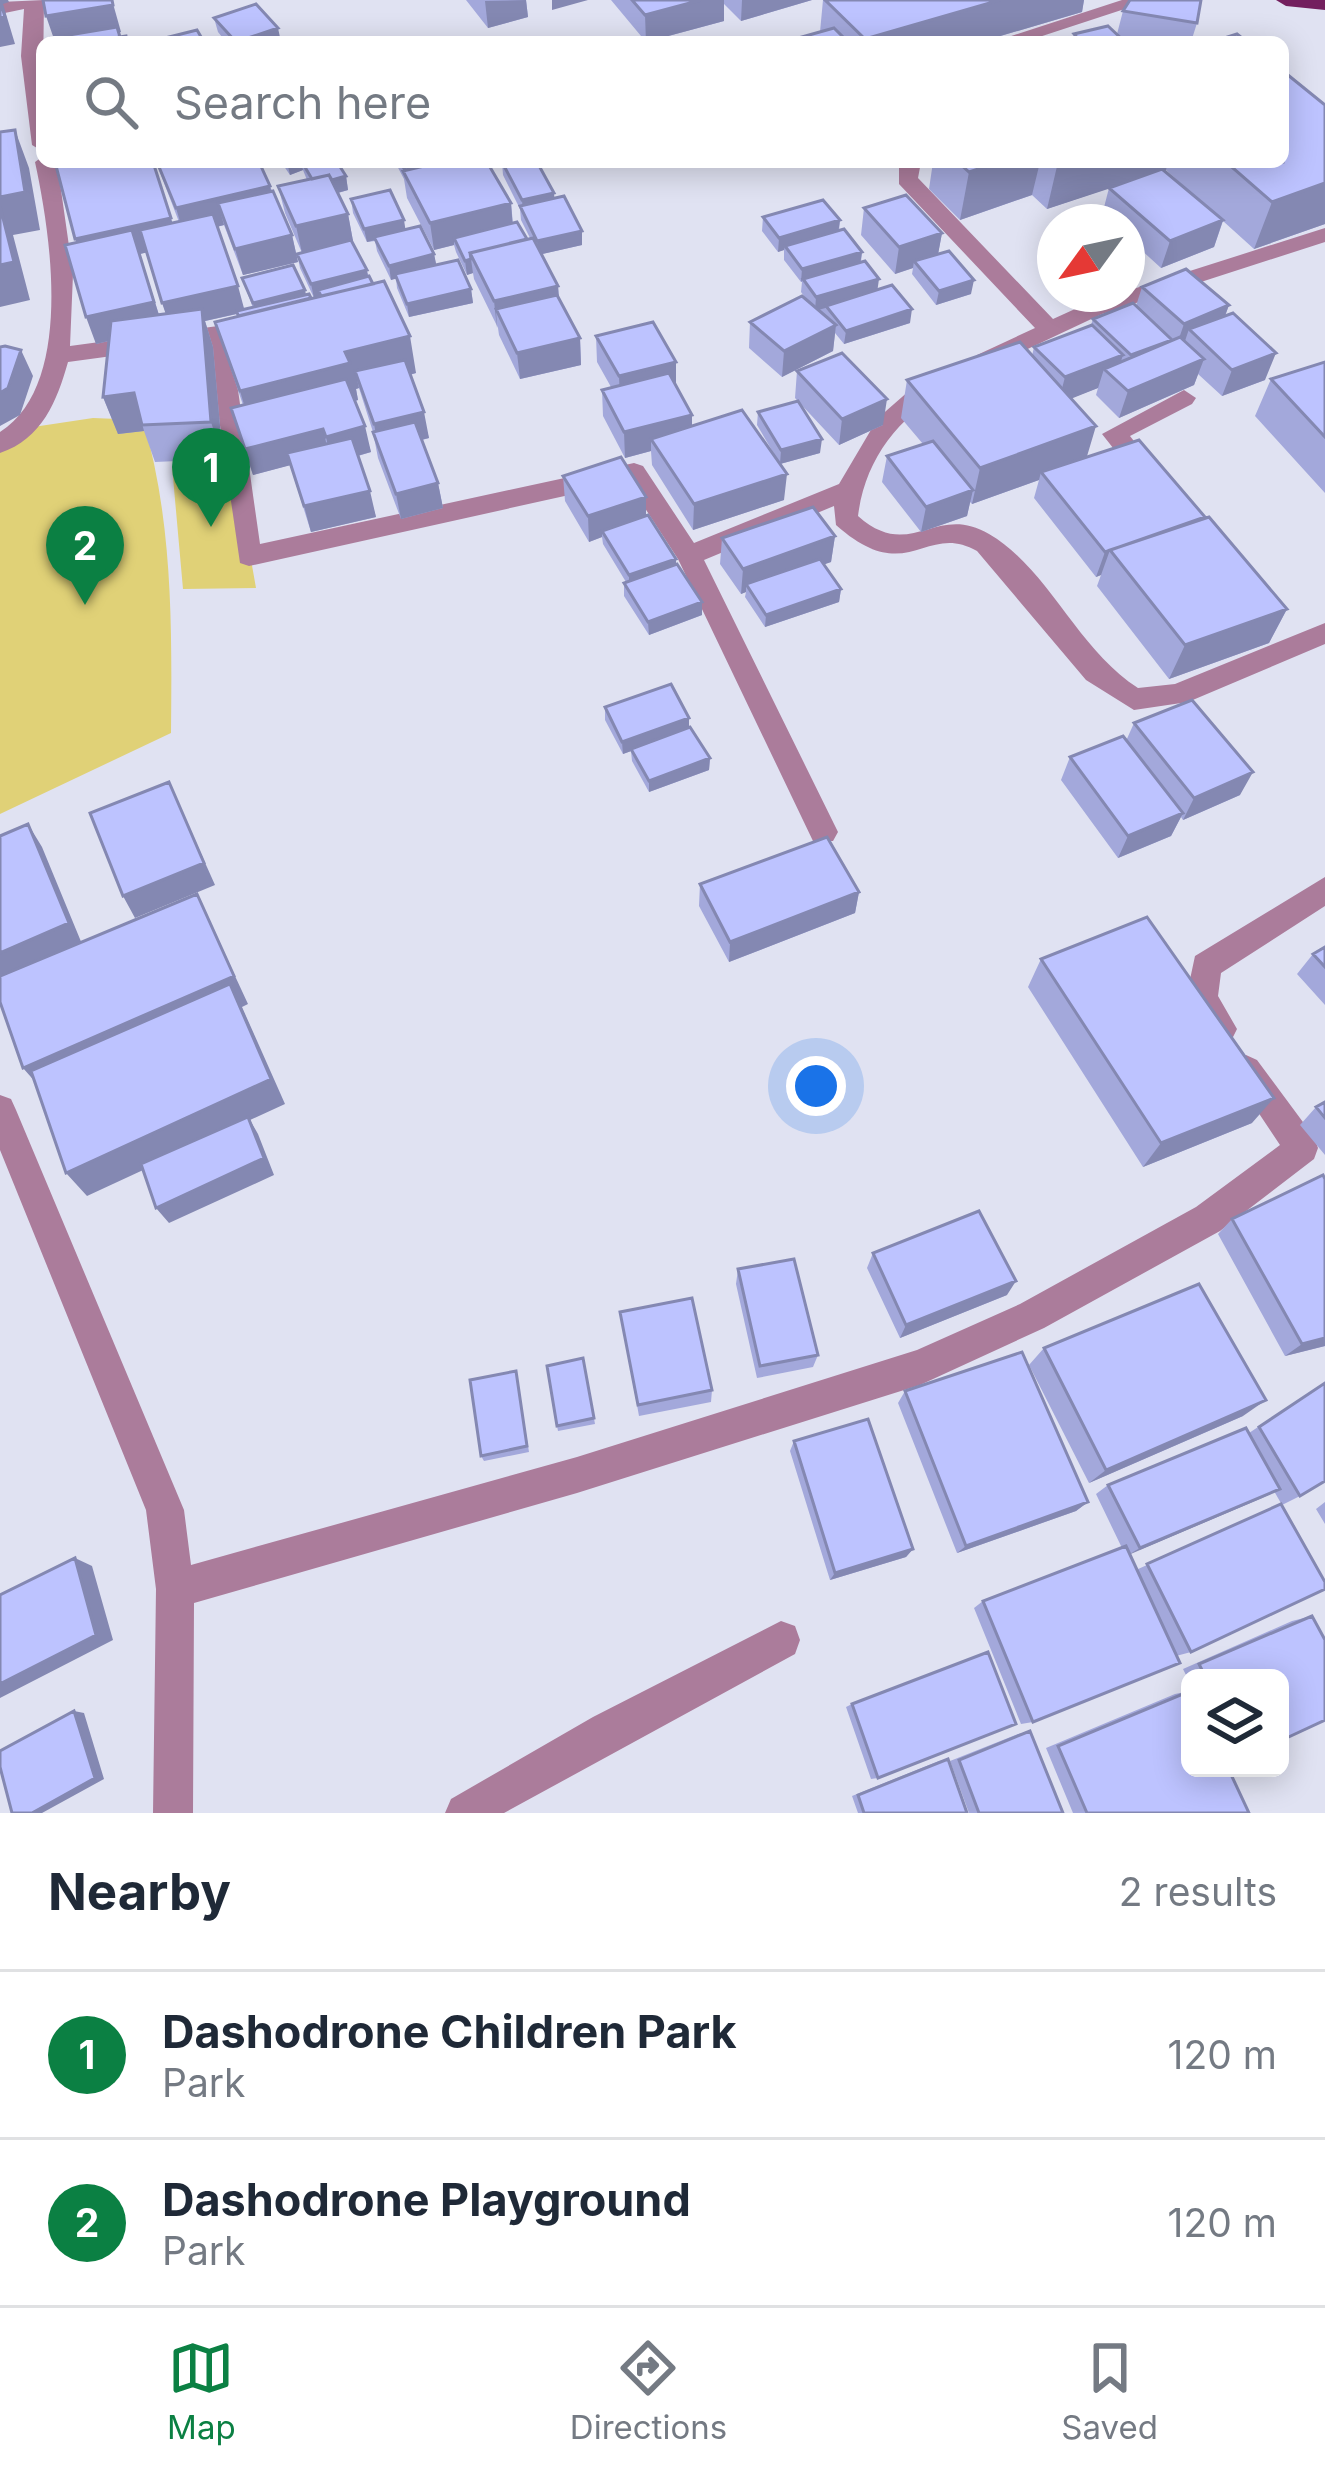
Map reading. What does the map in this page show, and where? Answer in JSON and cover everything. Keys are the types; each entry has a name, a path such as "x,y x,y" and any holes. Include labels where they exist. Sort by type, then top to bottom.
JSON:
{"main road":[{"path":"1286,0 1325,4"}],"street":[{"path":"0,8 34,0 36,87"},
{"path":"1024,36 1142,0"},
{"path":"0,444 15,439 35,421 58,355 59,209 48,168"},
{"path":"909,168 907,179 1050,330"},
{"path":"1325,235 1144,290 929,388 899,410 859,464 846,491 845,519 866,540 895,549 941,537 972,536 998,557 1095,672 1134,699 1178,694 1282,638 1325,633"},
{"path":"58,355 218,334 249,556 634,472 688,556 823,832"},
{"path":"1172,505 1114,434 1184,398"},
{"path":"688,556 846,491"},
{"path":"175,1589 577,1475 920,1367 1032,1316 1208,1219 1302,1148 1237,1057 1202,998 1206,966 1325,890"},
{"path":"0,1110 165,1510 175,1589 173,1813"},
{"path":"464,1813 781,1640"}],"shaded area":[{"path":"93,418 143,420 153,458 169,575 171,733 0,814 0,432"},
{"path":"233,458 256,588 183,589 172,466"}],"building":[{"path":"43,0 112,0 113,5 46,16"},
{"path":"632,0 701,0 645,15"},
{"path":"825,0 1000,0 875,36 862,36"},
{"path":"1130,0 1201,0 1197,23 1123,11"},
{"path":"256,4 278,28 254,36 230,36 214,18"},
{"path":"1108,26 1119,36 1076,36"},
{"path":"117,27 120,36 63,36"},
{"path":"834,28 842,36 805,36"},
{"path":"1289,76 1325,105 1325,183 1272,202 1233,168 1289,168"},
{"path":"15,130 25,192 0,197 0,132"},
{"path":"57,168 155,168 171,218 75,239"},
{"path":"159,168 262,168 270,186 176,208"},
{"path":"306,168 341,168 346,176 332,180 329,175 312,179"},
{"path":"491,168 511,203 430,223 403,171"},
{"path":"505,168 540,168 554,193 522,200"},
{"path":"1162,169 1223,220 1170,241 1145,219 1145,204 1127,204 1109,188"},
{"path":"329,175 348,214 296,226 278,186"},
{"path":"390,190 404,220 364,229 351,199"},
{"path":"273,191 292,235 235,249 218,203"},
{"path":"906,195 942,233 899,247 864,208"},
{"path":"564,196 582,231 537,241 520,206"},
{"path":"823,200 840,220 779,238 763,217"},
{"path":"0,206 14,262 0,265"},
{"path":"213,214 238,286 162,303 140,230"},
{"path":"517,222 527,239 470,253 471,259 465,261 454,238"},
{"path":"420,226 434,254 389,266 374,237"},
{"path":"844,229 862,252 802,269 785,246"},
{"path":"132,230 154,302 86,317 65,245"},
{"path":"533,238 558,286 494,301 470,253"},
{"path":"351,240 367,270 311,284 297,254"},
{"path":"949,251 974,280 939,291 914,261"},
{"path":"458,260 471,289 407,304 395,274"},
{"path":"865,261 879,279 816,297 803,279"},
{"path":"293,265 305,290 253,303 242,278"},
{"path":"1186,269 1229,305 1184,324 1145,286"},
{"path":"369,276 373,284 321,296 318,290"},
{"path":"384,281 410,336 345,352 350,363 240,391 215,322"},
{"path":"892,285 912,309 846,331 826,306"},
{"path":"309,294 311,298 238,316 237,311"},
{"path":"557,295 580,338 517,353 496,309"},
{"path":"802,296 836,325 784,351 750,322"},
{"path":"202,309 211,422 142,425 134,393 103,397 111,321"},
{"path":"1110,312 1142,312 1172,340 1131,355 1093,319"},
{"path":"1233,313 1276,353 1232,370 1189,329"},
{"path":"653,322 676,362 619,376 596,336"},
{"path":"1092,325 1123,355 1065,377 1034,347"},
{"path":"1180,337 1204,359 1128,391 1104,369"},
{"path":"1020,342 1096,426 980,468 907,380"},
{"path":"0,347 21,350 8,388 0,393"},
{"path":"842,353 887,399 842,419 797,371"},
{"path":"405,360 424,412 374,424 355,371"},
{"path":"1325,362 1325,437 1271,379"},
{"path":"669,373 692,415 624,432 602,390"},
{"path":"346,379 365,426 326,437 323,429 245,449 231,408"},
{"path":"798,401 822,439 781,450 758,412"},
{"path":"742,410 787,474 694,504 651,439"},
{"path":"415,422 438,483 396,494 373,432"},
{"path":"352,438 370,491 304,506 287,453"},
{"path":"1139,440 1205,517 1105,552 1041,472"},
{"path":"933,441 973,490 926,507 887,456"},
{"path":"621,457 646,497 588,516 563,476"},
{"path":"813,507 835,536 743,569 722,538"},
{"path":"648,515 676,559 629,575 602,531"},
{"path":"1209,517 1287,609 1185,645 1110,550"},
{"path":"820,559 841,589 766,615 746,584"},
{"path":"677,564 702,602 648,622 624,583"},
{"path":"671,684 689,718 622,742 605,707"},
{"path":"1192,700 1253,772 1194,798 1134,723"},
{"path":"690,727 710,758 649,781 631,749"},
{"path":"1123,736 1183,813 1128,836 1070,757"},
{"path":"169,782 204,863 123,896 90,813"},
{"path":"28,824 69,923 0,953 0,836"},
{"path":"827,837 859,892 730,942 700,884"},
{"path":"197,894 234,976 23,1068 0,1002 0,976"},
{"path":"1147,917 1274,1098 1161,1143 1041,959"},
{"path":"1325,947 1325,967 1313,954"},
{"path":"230,984 271,1079 66,1173 31,1071"},
{"path":"248,1117 264,1158 156,1208 141,1164"},
{"path":"1323,1175 1325,1338 1302,1344 1232,1219"},
{"path":"979,1211 1016,1281 906,1325 873,1253"},
{"path":"794,1259 818,1355 760,1366 738,1269"},
{"path":"1199,1284 1266,1400 1106,1470 1044,1348"},
{"path":"692,1298 712,1390 638,1405 620,1312"},
{"path":"1022,1352 1088,1502 966,1546 905,1391"},
{"path":"583,1358 594,1418 557,1426 547,1366"},
{"path":"516,1371 527,1446 481,1456 470,1380"},
{"path":"1325,1383 1325,1481 1300,1496 1259,1427"},
{"path":"868,1419 913,1549 835,1573 794,1441"},
{"path":"1246,1428 1280,1489 1140,1548 1108,1485"},
{"path":"1281,1504 1325,1589 1191,1652 1147,1564"},
{"path":"1126,1546 1180,1663 1033,1722 983,1601"},
{"path":"75,1558 96,1635 0,1684 0,1595"},
{"path":"1312,1616 1325,1640 1325,1720 1289,1737 1289,1669 1202,1669 1199,1664"},
{"path":"988,1652 1016,1724 878,1778 852,1704"},
{"path":"1181,1695 1181,1777 1232,1777 1249,1813 1087,1813 1058,1746"},
{"path":"74,1711 95,1778 32,1813 12,1813 0,1751"},
{"path":"1030,1731 1063,1813 979,1813 959,1760"},
{"path":"948,1759 967,1813 864,1813 858,1795"}],"place":[{"name":"Dashodrone Children Park","path":"211,527"},
{"name":"Dashodrone Playground","path":"85,605"}]}
